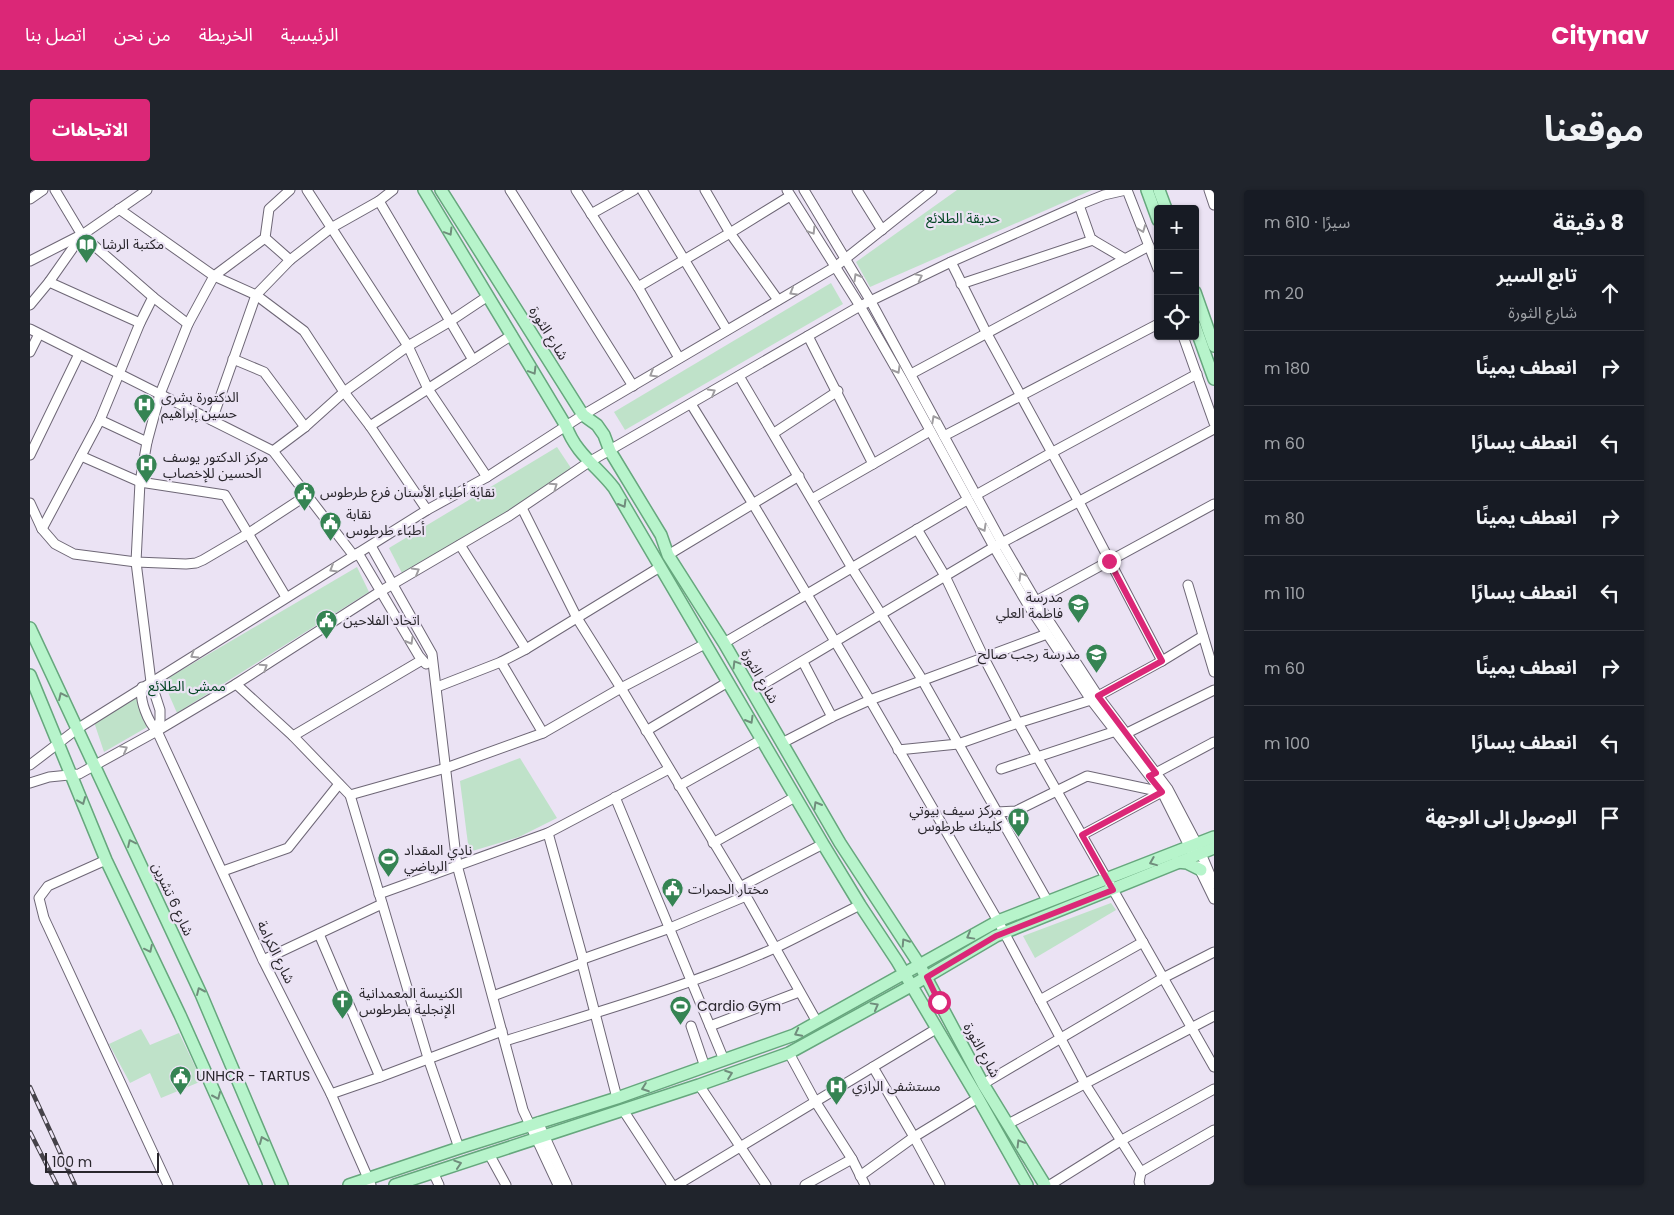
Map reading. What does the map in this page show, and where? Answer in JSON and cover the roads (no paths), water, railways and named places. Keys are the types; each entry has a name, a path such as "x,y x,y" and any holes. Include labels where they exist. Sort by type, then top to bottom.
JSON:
{"main road":[{"name":"شارع الثورة","path":"424,190 512,334 566,426 575,446 614,488 823,844 904,972 1027,1185"},
{"name":"شارع الثورة","path":"441,190 583,415 593,421 601,430 607,440 610,451 661,534 668,555 724,643 840,843 927,977 983,1084 1045,1185"},
{"path":"1147,190 1154,209"},
{"path":"1159,190 1165,205"},
{"path":"1196,295 1214,346"},
{"path":"1199,337 1214,379"},
{"name":"شارع 6 تشرين","path":"30,628 201,994 282,1185"},
{"path":"30,675 106,860 180,1015 254,1182"},
{"path":"349,1185 370,1181 459,1148 617,1098 794,1035 998,921 1048,902 1110,885 1177,862 1214,837"},
{"path":"395,1185 699,1085 788,1053 927,977 981,944 1110,885 1195,850 1214,848"},
{"path":"1177,862 1201,870"}],"street":[{"path":"30,198 43,190"},
{"path":"55,190 82,235 153,297 188,324"},
{"path":"30,261 82,235 147,190"},
{"path":"157,731 160,710 151,682 136,562 140,482 147,442 160,394 188,324 214,276 265,238 269,209 291,190"},
{"path":"307,190 408,346 428,389 486,477"},
{"path":"212,420 256,295 290,260 331,228 379,201 393,190"},
{"path":"510,190 633,386"},
{"path":"576,190 638,286 679,358"},
{"path":"591,214 634,190"},
{"path":"642,190 727,330"},
{"path":"706,190 730,234 778,300"},
{"path":"804,190 870,300 911,374 976,495 998,545 1048,634 1095,698 1127,733 1153,774 1214,884"},
{"path":"857,190 882,230"},
{"path":"30,765 76,729 286,597 427,510 486,477 583,415 834,267 931,190"},
{"path":"30,783 49,777 79,774 157,731 236,684 381,591 522,508 589,462 870,300 951,262 1104,195 1126,190 1154,259"},
{"path":"1209,190 1214,205"},
{"path":"638,286 730,234 789,193 860,306 967,500 1036,601 1116,731 1174,799 1214,899"},
{"path":"379,201 473,360"},
{"path":"1080,205 1091,239 1125,259"},
{"path":"119,209 214,276 256,295 304,331 344,392 370,426 427,510"},
{"path":"30,305 49,282 82,235"},
{"path":"265,238 290,260"},
{"path":"961,284 1093,240"},
{"path":"911,374 1149,246"},
{"path":"951,262 987,334 1079,502 1162,661"},
{"path":"49,282 140,323"},
{"path":"273,451 305,427 344,392 408,346 488,296"},
{"path":"42,529 100,420 140,323 153,297"},
{"path":"944,436 1154,326"},
{"path":"30,329 273,451 356,555 381,591 422,660 433,668"},
{"path":"30,352 40,334"},
{"path":"370,426 512,334"},
{"path":"808,336 874,464"},
{"path":"1184,340 1214,423"},
{"path":"30,455 79,354"},
{"path":"233,359 264,372 305,427"},
{"path":"976,495 1051,452 1197,374"},
{"path":"739,376 852,568 922,680 1048,902"},
{"path":"774,433 838,391"},
{"path":"691,404 870,700 998,921 1085,1084 1141,1172 1140,1185"},
{"path":"100,420 147,442"},
{"path":"752,691 998,545 1214,429"},
{"path":"812,499 930,431"},
{"path":"80,456 140,482 225,495 286,597"},
{"path":"668,555 799,476"},
{"path":"30,503 42,529 55,544 74,554 136,562 196,563 249,533 307,495"},
{"path":"724,643 967,500"},
{"path":"1036,601 1214,504"},
{"path":"522,508 577,618 746,896 817,1022"},
{"path":"917,529 945,576 984,658 1018,723 1214,1066"},
{"path":"460,545 526,649"},
{"path":"371,546 431,650 437,687 457,865 524,1110 540,1137 558,1185"},
{"path":"437,687 501,662 526,649 660,567"},
{"path":"1188,585 1214,672"},
{"path":"782,743 870,700 1048,634"},
{"path":"898,750 958,744 1095,698 1203,636"},
{"path":"350,795 446,768 544,733 621,688 705,644"},
{"path":"292,736 422,660"},
{"path":"501,662 544,733"},
{"path":"803,662 832,717"},
{"path":"646,731 728,682"},
{"path":"236,684 292,736 350,795 428,1058 459,1148"},
{"name":"شارع الكرامة","path":"142,687 143,703 151,723 157,731 263,960 331,1094 370,1181"},
{"path":"1127,733 1214,690"},
{"path":"1001,769 1116,731"},
{"path":"679,786 761,740"},
{"path":"1153,774 1214,742"},
{"path":"379,894 548,833 669,769"},
{"path":"997,812 1016,810 1087,776 1162,792"},
{"path":"223,871 288,848 339,784"},
{"path":"1082,835 1162,792"},
{"path":"615,797 724,1060"},
{"path":"713,843 795,797"},
{"path":"548,833 617,1098"},
{"path":"740,887 823,844"},
{"path":"106,860 48,886 39,898 44,918 168,1185"},
{"path":"493,996 670,928 746,896"},
{"path":"263,960 382,904"},
{"path":"505,1041 691,981 774,948 860,905"},
{"path":"319,934 380,1077"},
{"path":"1040,1000 1143,942"},
{"path":"983,1084 1163,978 1214,952"},
{"path":"710,1026 800,992"},
{"path":"1008,1124 1214,1016"},
{"path":"691,1026 705,1067"},
{"path":"676,1185 936,1029"},
{"path":"331,1094 502,1031"},
{"path":"788,1053 815,1101 852,1159 863,1181 914,1137 978,1098"},
{"path":"873,1068 940,1185"},
{"path":"699,1085 766,1185"},
{"path":"1050,1185 1122,1140 1214,1089"},
{"path":"623,1110 672,1185"},
{"path":"1141,1172 1214,1130"},
{"path":"540,1137 567,1185"},
{"path":"490,1154 506,1185"},
{"path":"805,1185 852,1159"},
{"path":"433,1172 439,1185"}],"railway":[{"path":"30,1087 75,1185"},
{"path":"30,1132 57,1185"}],"place":[{"name":"مكتبة الرشا","path":"86,263"},
{"name":"الدكتورة بشرى حسين إبراهيم","path":"145,424"},
{"name":"مركز الدكتور يوسف الحسين للإخصاب","path":"147,484"},
{"name":"نقابة أطباء الأسنان فرع طرطوس","path":"304,511"},
{"name":"نقابة أطباء طرطوس","path":"330,541"},
{"name":"مدرسة فاطمة العلي","path":"1079,624"},
{"name":"اتحاد الفلاحين","path":"327,639"},
{"name":"مدرسة رجب صالح","path":"1096,673"},
{"name":"مركز سيف بيوتي كلينك طرطوس","path":"1018,837"},
{"name":"نادي المقداد الرياضي","path":"388,877"},
{"name":"مختار الحمرات","path":"672,908"},
{"name":"الكنيسة المعمدانية الإنجلية بطرطوس","path":"343,1020"},
{"name":"Cardio Gym","path":"681,1025"},
{"name":"UNHCR - TARTUS","path":"180,1095"},
{"name":"مستشفى الرازي","path":"836,1105"}],"park label":[{"name":"حديقة الطلائع","path":"963,218"},
{"name":"ممشى الطلائع","path":"187,686"}]}
